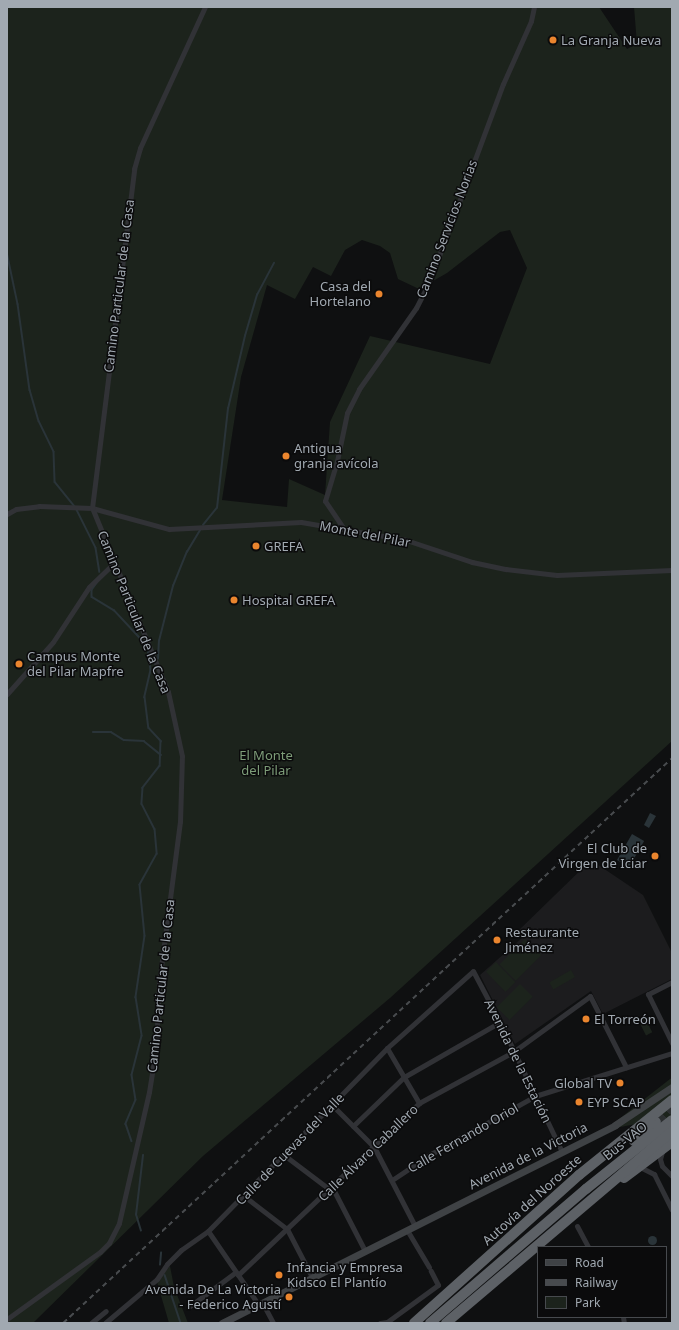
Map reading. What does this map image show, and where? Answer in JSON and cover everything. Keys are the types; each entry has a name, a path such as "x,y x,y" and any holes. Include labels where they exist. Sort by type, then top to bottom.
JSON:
{"highway":[{"name":"Autovía del Noroeste","path":"414,1323 579,1175 672,1100"},
{"name":"Bus-VAO","path":"430,1323 592,1184 672,1120"},
{"path":"452,1304 494,1262 586,1180 656,1122"},
{"path":"446,1323 578,1208 672,1131"},
{"path":"578,1208 585,1209 672,1142"}],"street":[{"name":"Camino Particular de la Casa","path":"7,1319 100,1252 109,1243 119,1223 130,1182 156,1048 159,983 180,822 182,756 168,692 92,508 134,169 140,148 205,7"},
{"name":"Camino Servicios Norias","path":"344,529 325,501 349,406 391,341 416,308 430,280 502,84 531,21 534,7"},
{"name":"Monte del Pilar","path":"7,514 16,510 57,506 92,508 169,529 199,526 301,522 406,540 472,562 506,569 557,575 672,570"},
{"path":"7,694 53,642 89,587 114,563"},
{"name":"Avenida de la Estación","path":"472,971 500,1022 562,1152"},
{"name":"Calle de Cuevas del Valle","path":"105,1323 157,1279 181,1250 208,1231 244,1196 387,1048 472,971"},
{"path":"672,982 648,994 672,1043"},
{"name":"Calle Álvaro Caballero","path":"190,1306 237,1274 331,1188 419,1104 513,1052 590,996 626,1067"},
{"path":"353,1126 404,1077 500,1022"},
{"path":"387,1048 419,1104"},
{"name":"Calle Fernando Oriol","path":"392,1180 431,1154 535,1096 672,1053"},
{"name":"Avenida de la Victoria","path":"656,1098 672,1083"},
{"name":"Avenida de la Victoria","path":"222,1323 615,1125 672,1087"},
{"path":"332,1105 374,1147 415,1226"},
{"path":"662,1149 660,1159 664,1168 672,1176"},
{"path":"284,1155 331,1188 365,1251"},
{"path":"639,1166 654,1174 672,1210"},
{"path":"244,1196 287,1229 312,1277"},
{"path":"577,1226 587,1246"},
{"path":"380,1323 387,1322 438,1285 408,1230"},
{"path":"208,1231 273,1323"},
{"path":"91,1323 106,1311"}],"shaded area":[{"path":"650,813 656,816 649,828 644,825"},
{"path":"632,834 644,841 629,867 617,860"},
{"path":"591,860 643,895 672,953 672,979 603,1014 591,991 515,1044 480,975 523,937 518,931"},
{"path":"652,1235 657,1240 652,1245 647,1240"}],"green space":[{"name":"El Monte del Pilar","path":"7,7 599,7 627,49 637,44 634,7 672,7 672,741 390,998 203,1156 33,1323 7,1323","holes":["510,230 527,268 490,364 370,336 330,422 325,495 289,479 287,507 222,500 241,377 267,285 295,299 313,267 331,276 345,250 362,240 380,246 390,253 398,279 419,289 447,273 500,232"]},
{"path":"525,939 541,955 516,981 500,964"},
{"path":"496,962 515,982 505,992 486,972"},
{"path":"571,970 575,977 553,989 549,982"},
{"path":"520,984 533,997 509,1020 497,1007"},
{"path":"645,1018 652,1032 646,1035 639,1021"},
{"path":"672,1078 672,1117 605,1130 670,1079"},
{"path":"170,1266 174,1287 188,1323 169,1323 157,1282"}],"waterway":[{"path":"7,252 18,304 30,390 39,421 54,452 55,482 75,507"},
{"path":"203,525 217,508 228,409 245,336 257,295 274,263"},
{"path":"77,510 96,548 100,572"},
{"path":"158,659 159,641 173,586 187,552 201,529"},
{"path":"100,579 92,590 92,597 114,610 142,640 148,649 151,670 145,697 149,728 161,741 160,766 143,788 142,804 155,829 157,854 140,885 145,936 136,997 142,1036 132,1075 136,1100 126,1124 132,1141"},
{"path":"93,732 111,732 124,740 144,741 161,755"},
{"path":"141,1231 136,1215 143,1155"},
{"path":"160,1265 161,1253"},
{"path":"165,1275 181,1323"}],"tunnel":[{"path":"656,1122 672,1106"}],"railway":[{"path":"63,1323 672,758"}],"place":[{"name":"La Granja Nueva","path":"553,40"},
{"name":"Casa del Hortelano","path":"379,294"},
{"name":"Antigua granja avícola","path":"286,456"},
{"name":"GREFA","path":"256,546"},
{"name":"Hospital GREFA","path":"234,600"},
{"name":"Campus Monte del Pilar Mapfre","path":"19,664"},
{"name":"El Club de Virgen de Iciar","path":"655,856"},
{"name":"Restaurante Jiménez","path":"497,940"},
{"name":"El Torreón","path":"586,1019"},
{"name":"Global TV","path":"620,1083"},
{"name":"EYP SCAP","path":"579,1102"},
{"name":"Infancia y Empresa Kidsco El Plantío","path":"279,1275"},
{"name":"Avenida De La Victoria - Federico Agustí","path":"289,1297"}]}
